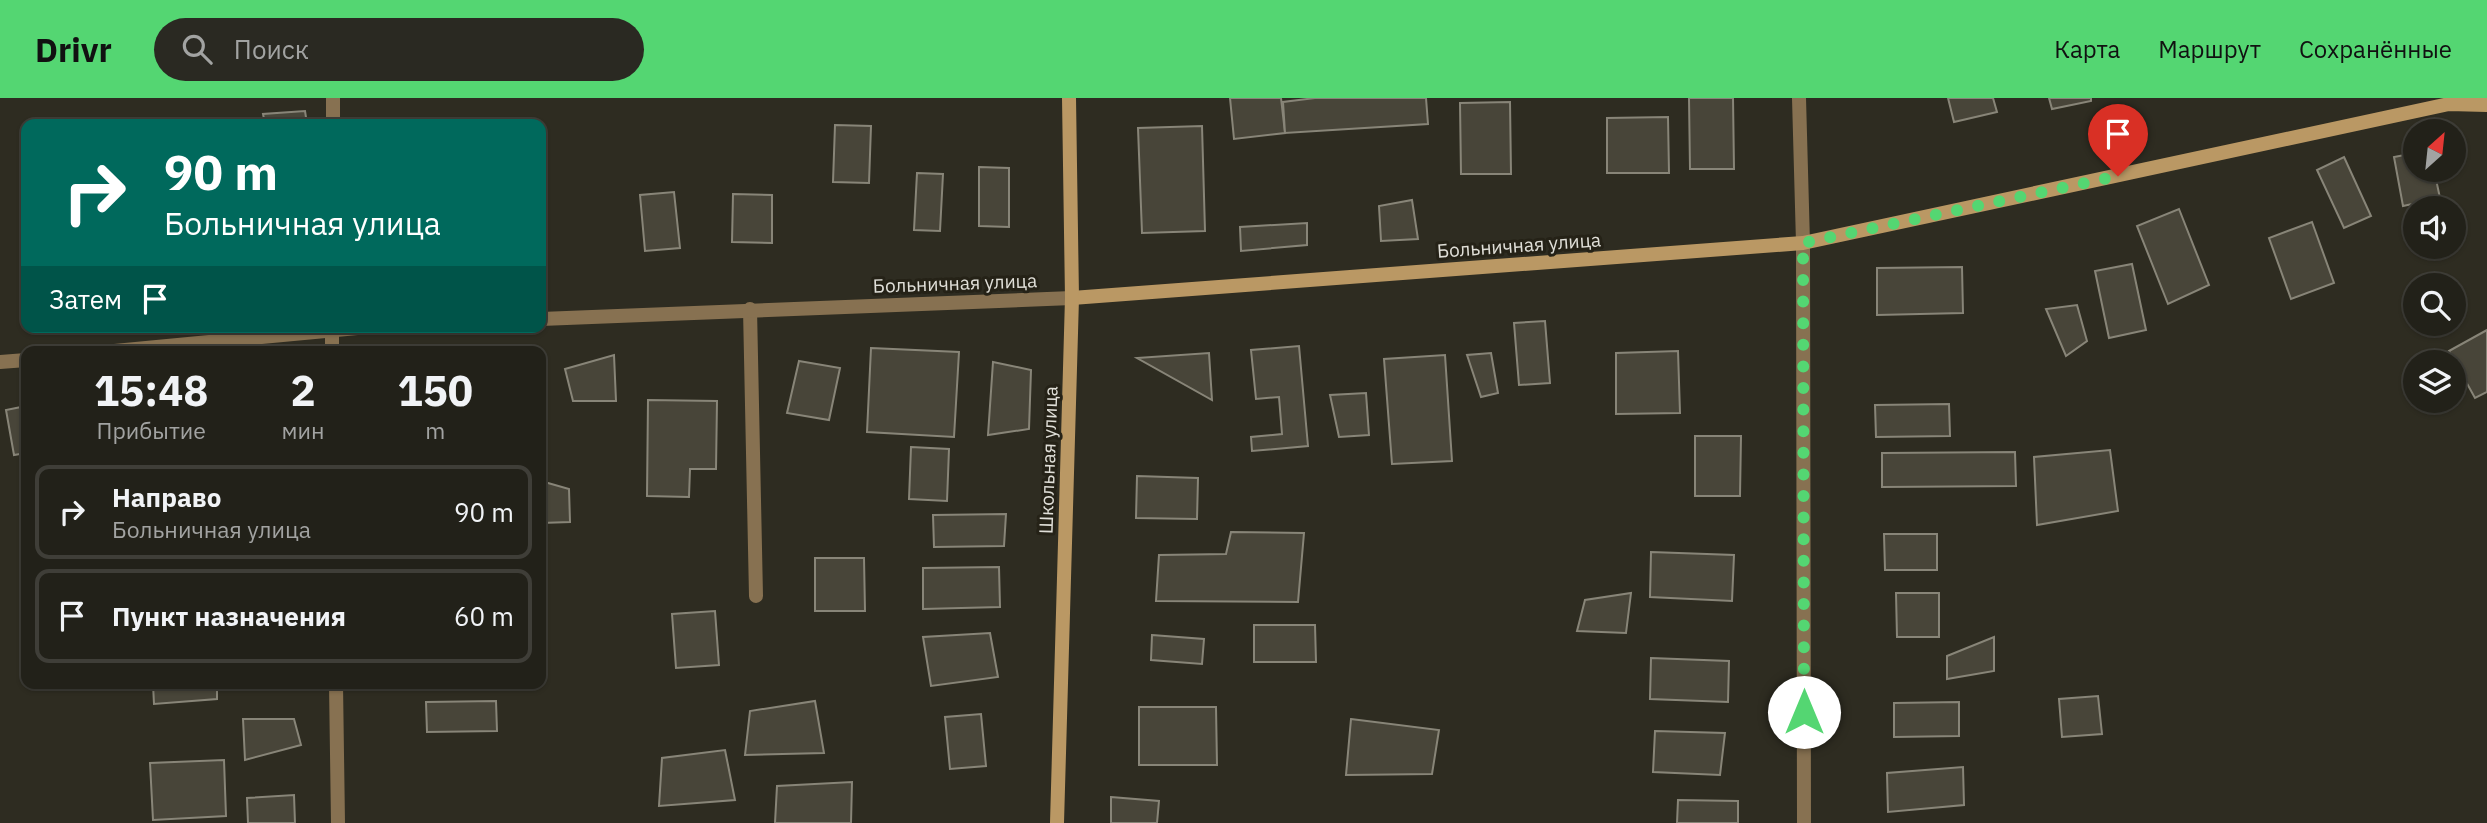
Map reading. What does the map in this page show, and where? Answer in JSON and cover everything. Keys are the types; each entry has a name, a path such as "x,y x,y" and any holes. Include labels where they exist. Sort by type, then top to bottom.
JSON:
{"street":[{"path":"333,119 334,98"},
{"name":"Школьная улица","path":"1057,823 1072,298 1069,98"},
{"path":"1800,98 1803,243 1804,823"},
{"name":"Больничная улица","path":"546,319 1072,298 1803,243 2449,104 2487,105"},
{"path":"750,309 755,596"},
{"path":"161,346 284,333"},
{"path":"0,362 21,360"},
{"path":"336,689 338,823"}],"building":[{"path":"1230,98 1281,98 1285,133 1234,139"},
{"path":"1315,98 1426,98 1428,124 1285,133 1283,102"},
{"path":"1689,98 1733,98 1734,169 1690,169"},
{"path":"1948,98 1993,98 1997,112 1954,122"},
{"path":"2049,98 2091,98 2091,101 2052,109"},
{"path":"1510,102 1511,174 1461,174 1460,103"},
{"path":"305,111 306,119 264,119 263,114"},
{"path":"1668,117 1669,173 1607,173 1607,118"},
{"path":"835,125 871,126 869,183 833,182"},
{"path":"1202,126 1205,231 1142,233 1138,128"},
{"path":"2403,155 2403,182 2437,182 2440,196 2403,196 2403,206 2394,157"},
{"path":"2344,157 2371,216 2344,228 2317,170"},
{"path":"979,167 1009,168 1009,227 979,226"},
{"path":"917,173 943,174 940,231 914,230"},
{"path":"674,192 680,248 645,251 640,195"},
{"path":"733,194 772,195 772,243 732,242"},
{"path":"1412,200 1418,239 1381,241 1379,206"},
{"path":"2179,209 2209,285 2168,304 2137,226"},
{"path":"2312,222 2334,283 2291,299 2269,238"},
{"path":"1307,223 1307,245 1241,251 1240,227"},
{"path":"2132,264 2146,330 2109,338 2095,271"},
{"path":"1962,267 1963,313 1877,315 1877,268"},
{"path":"2077,305 2087,341 2066,356 2046,309"},
{"path":"1545,321 1550,383 1519,385 1514,323"},
{"path":"2487,330 2487,392 2475,398 2466,382 2466,350 2451,350"},
{"path":"1299,346 1308,446 1252,451 1251,437 1282,434 1279,397 1256,399 1251,350"},
{"path":"871,348 959,352 954,437 867,432"},
{"path":"1678,351 1680,413 1616,414 1616,353"},
{"path":"1209,353 1212,400 1137,358"},
{"path":"1491,353 1498,393 1481,397 1467,355"},
{"path":"614,355 616,401 573,401 565,369"},
{"path":"1445,355 1452,461 1392,464 1384,359"},
{"path":"799,361 840,368 829,420 787,413"},
{"path":"993,362 1031,370 1029,429 988,435"},
{"path":"1366,393 1369,435 1339,437 1330,395"},
{"path":"648,400 717,401 716,469 690,469 689,497 647,496"},
{"path":"1949,404 1950,436 1876,437 1875,405"},
{"path":"21,407 21,454 14,455 6,410"},
{"path":"1695,436 1741,436 1740,496 1695,496"},
{"path":"911,447 949,449 947,501 909,499"},
{"path":"2110,450 2118,511 2037,525 2034,457"},
{"path":"2015,452 2016,486 1882,487 1882,453"},
{"path":"1137,476 1198,478 1197,519 1136,518"},
{"path":"546,482 569,489 570,522 546,523"},
{"path":"1006,514 1004,546 934,547 933,515"},
{"path":"1231,532 1304,533 1298,602 1156,601 1159,555 1226,554"},
{"path":"1884,534 1937,534 1937,570 1885,570"},
{"path":"1651,552 1734,555 1732,601 1650,597"},
{"path":"815,558 864,558 865,611 815,611"},
{"path":"999,567 1000,607 923,609 923,568"},
{"path":"1631,593 1626,633 1577,631 1585,600"},
{"path":"1896,593 1939,593 1939,637 1897,637"},
{"path":"715,611 719,665 676,668 672,614"},
{"path":"1254,625 1315,625 1316,662 1254,662"},
{"path":"990,633 998,677 931,686 923,637"},
{"path":"1152,635 1204,639 1202,664 1151,660"},
{"path":"1994,637 1994,671 1947,679 1947,656"},
{"path":"1651,658 1729,661 1728,702 1650,699"},
{"path":"153,689 217,689 217,699 154,704"},
{"path":"2098,696 2102,734 2062,737 2059,699"},
{"path":"496,701 497,731 427,732 426,702"},
{"path":"815,701 824,753 745,755 750,711"},
{"path":"1959,702 1959,736 1894,737 1894,703"},
{"path":"1139,707 1216,707 1217,765 1139,765"},
{"path":"981,714 986,766 950,769 945,717"},
{"path":"243,719 294,719 301,745 245,760"},
{"path":"1351,719 1439,730 1432,774 1346,775"},
{"path":"1655,731 1725,733 1720,775 1653,772"},
{"path":"725,750 735,800 659,806 662,758"},
{"path":"224,760 226,816 153,820 150,763"},
{"path":"1963,767 1964,805 1888,812 1887,773"},
{"path":"852,782 851,823 775,823 777,786"},
{"path":"294,795 295,823 248,823 247,798"},
{"path":"1111,797 1159,801 1157,823 1111,823"},
{"path":"1678,800 1738,801 1738,823 1677,823"}],"route":[{"path":"1804,712 1803,243 2118,176"}]}
